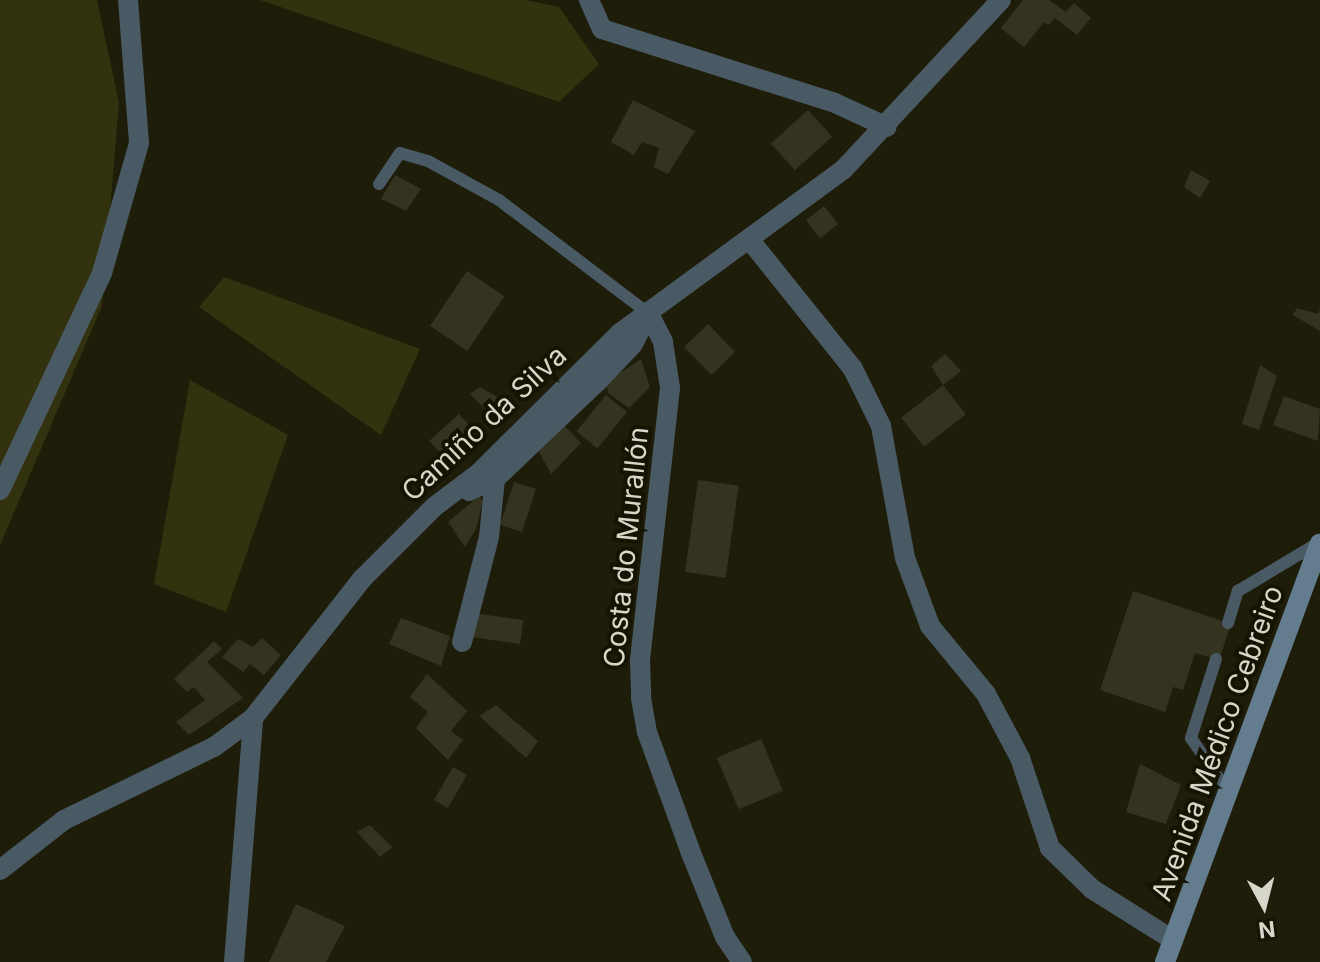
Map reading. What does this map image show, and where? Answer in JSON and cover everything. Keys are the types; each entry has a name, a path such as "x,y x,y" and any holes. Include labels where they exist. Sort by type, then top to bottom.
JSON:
{"main road":[{"name":"Avenida Médico Cebreiro","path":"1165,962 1320,543"}],"street":[{"path":"0,490 102,273 139,143 128,0"},
{"path":"589,0 602,29 835,103 887,127"},
{"name":"Camiño da Silva","path":"0,870 64,820 214,747 253,718 362,579 434,507 479,473 620,333 843,170 887,127 1001,0"},
{"path":"749,239 853,369 881,426 905,558 930,626 986,694 1020,758 1050,848 1092,889 1173,940"},
{"path":"434,507 495,479 633,344 649,314"},
{"name":"Costa do Murallón","path":"649,314 663,342 670,388 640,661 641,698 647,732 691,853 725,937 742,962"},
{"path":"462,642 489,537 495,479"},
{"path":"234,962 253,718"}],"lane":[{"path":"379,184 400,153 428,161 499,200 649,314"},
{"path":"1228,623 1238,591 1320,543"},
{"path":"1216,659 1191,738 1229,793"}],"shaded area":[{"path":"0,0 97,0 119,103 102,306 0,545"},
{"path":"260,0 526,0 559,7 599,64 559,102"},
{"path":"224,277 420,349 381,435 199,307"},
{"path":"190,380 288,435 226,612 154,584"}],"building":[{"path":"1023,0 1049,0 1066,12 1074,3 1091,18 1077,35 1055,18 1049,25 1044,22 1024,47 1001,28"},
{"path":"633,100 695,131 668,174 654,167 659,148 642,142 634,155 611,142"},
{"path":"808,110 832,137 795,170 771,143"},
{"path":"1191,170 1210,181 1200,198 1184,187"},
{"path":"395,175 421,189 406,211 381,199"},
{"path":"824,206 838,224 820,238 806,220"},
{"path":"467,271 504,296 467,351 430,326"},
{"path":"1297,308 1318,314 1320,309 1320,331 1293,315"},
{"path":"708,324 735,352 711,375 684,347"},
{"path":"945,354 961,371 943,385 931,366"},
{"path":"641,359 650,387 629,408 608,393 606,382"},
{"path":"1260,365 1277,376 1259,430 1242,424"},
{"path":"943,385 966,414 924,447 901,418"},
{"path":"480,387 516,408 498,422 470,394"},
{"path":"606,395 627,412 597,449 576,432"},
{"path":"1284,396 1320,409 1318,441 1273,425"},
{"path":"459,414 477,434 447,461 429,441"},
{"path":"562,423 581,443 551,474 537,448"},
{"path":"698,480 739,486 726,578 685,572"},
{"path":"514,482 536,489 522,532 500,525"},
{"path":"479,496 483,501 476,529 465,547 448,522"},
{"path":"1133,591 1231,624 1219,660 1195,653 1183,690 1173,687 1165,712 1100,690"},
{"path":"473,613 524,620 520,644 470,637"},
{"path":"401,618 450,636 441,666 389,644"},
{"path":"262,638 281,655 264,675 250,664 243,672 222,657 238,639 253,647"},
{"path":"214,641 222,649 207,662 243,698 189,735 176,722 205,700 194,687 187,692 174,679"},
{"path":"427,674 467,711 451,731 463,740 448,760 416,728 428,712 410,697"},
{"path":"496,705 538,741 526,758 479,716"},
{"path":"761,739 783,791 739,809 717,758"},
{"path":"1140,764 1181,785 1166,824 1126,812"},
{"path":"453,767 467,775 448,808 434,800"},
{"path":"370,825 392,847 380,857 357,832"},
{"path":"296,904 345,926 326,962 269,962"}]}
